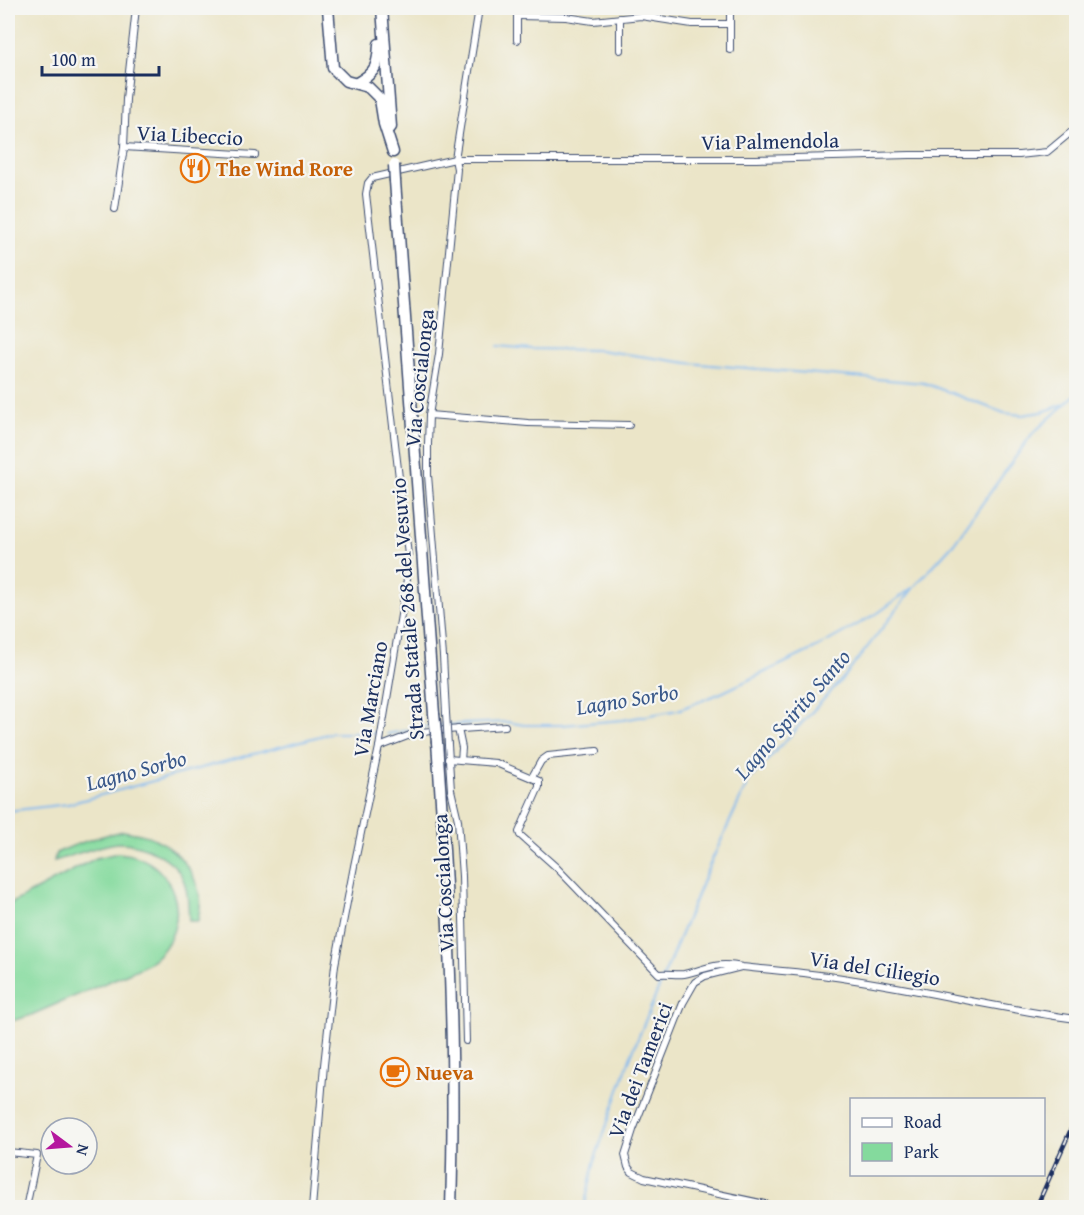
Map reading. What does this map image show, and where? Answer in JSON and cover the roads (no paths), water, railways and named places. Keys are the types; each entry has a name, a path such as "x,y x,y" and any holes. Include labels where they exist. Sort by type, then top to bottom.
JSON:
{"highway":[{"path":"328,8 333,68 346,81 368,87 380,99 384,124 393,152"},
{"path":"357,83 375,71 381,8"},
{"name":"Strada Statale 268 del Vesuvio","path":"381,8 406,337 442,744 453,1081 451,1208"}],"street":[{"path":"115,208 124,147 126,99 136,8"},
{"name":"Via Coscialonga","path":"440,714 443,656 428,475 429,415 439,354 457,169 455,159 478,8"},
{"path":"517,40 517,16 520,8"},
{"path":"641,8 641,16"},
{"path":"730,8 730,50"},
{"path":"517,16 566,17 593,21 641,16 692,24 730,24"},
{"path":"620,18 620,50"},
{"name":"Via Palmendola","path":"366,194 368,183 372,178 455,159 756,159 1019,155 1047,152 1077,128"},
{"name":"Via Libeccio","path":"124,147 255,155"},
{"name":"Via Marciano","path":"312,1208 335,965 379,747 407,579 408,555 366,194"},
{"path":"429,415 528,423 629,425"},
{"path":"379,747 418,732 505,726"},
{"path":"458,729 462,748 461,760"},
{"name":"Via Coscialonga","path":"442,744 448,759 451,790 458,820 462,876 466,1041"},
{"path":"448,759 496,763 532,777 541,761 548,756 597,751"},
{"name":"Via del Ciliegio","path":"532,777 540,783 519,832 520,835 556,867 660,974 681,975 714,965 729,964 829,976 996,1007 1077,1019"},
{"name":"Via dei Tamerici","path":"742,967 705,976 695,982 683,1003 633,1130 625,1155 626,1161 632,1172 644,1178 784,1208"},
{"path":"8,1152 37,1155 26,1208"}],"waterway":[{"path":"498,346 599,350 688,363 924,383 1004,413 1022,415 1042,412 1065,404"},
{"name":"Lagno Spirito Santo","path":"584,1208 595,1159 630,1058 706,873 749,780 845,676 915,586 954,543 1032,434 1076,394"},
{"name":"Lagno Sorbo","path":"440,725 507,722 524,725 562,725 623,720 678,710 721,693 816,648 878,613 912,588"},
{"name":"Lagno Sorbo","path":"387,734 431,726"},
{"name":"Lagno Sorbo","path":"8,811 68,804 331,733 376,733"}],"railway":[{"path":"1036,1208 1076,1118"}],"place":[{"name":"The Wind Rore","path":"195,168"},
{"name":"Nueva","path":"395,1072"}]}
